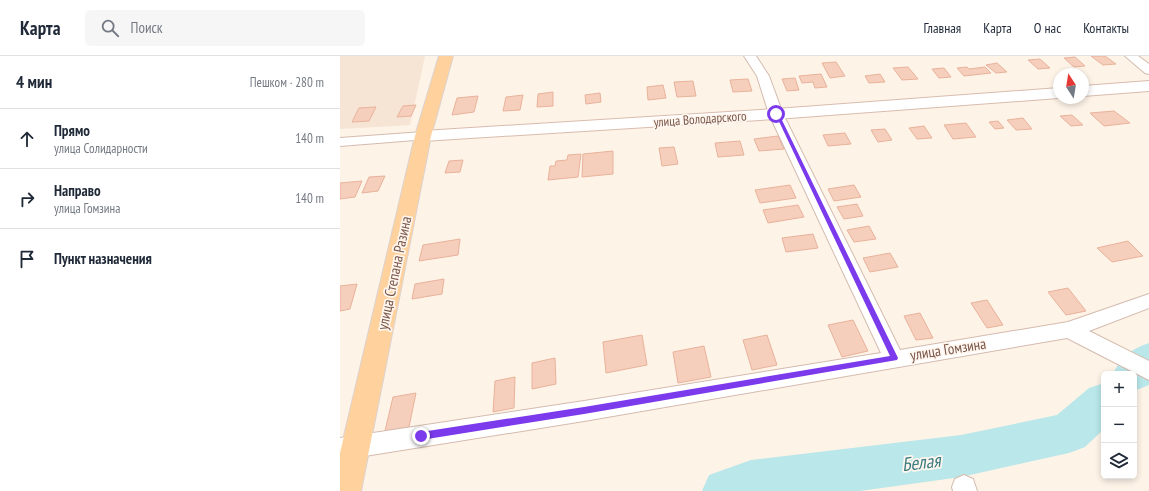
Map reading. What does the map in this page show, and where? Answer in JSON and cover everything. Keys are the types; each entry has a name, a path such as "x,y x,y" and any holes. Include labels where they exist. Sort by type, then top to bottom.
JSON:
{"main road":[{"name":"улица Степана Разина","path":"346,491 348,447 423,136 446,56"},
{"path":"1089,91 1149,86"},
{"name":"улица Володарского","path":"423,136 776,114 1053,93"}],"street":[{"path":"750,56 763,76 776,114 894,358"},
{"path":"1131,56 1149,70"},
{"name":"улица Володарского","path":"340,142 423,136"},
{"name":"улица Гомзина","path":"348,447 584,411 1068,330 1149,301"},
{"path":"1068,330 1149,371"}],"shaded area":[{"path":"340,56 425,56 410,125 340,129"}],"building":[{"path":"1091,56 1105,56 1116,64 1103,65"},
{"path":"1075,57 1085,66 1074,67 1064,58"},
{"path":"1040,59 1050,68 1038,69 1028,60"},
{"path":"836,62 845,76 830,78 822,63"},
{"path":"997,63 1007,72 996,73 986,65"},
{"path":"908,67 918,79 902,80 893,68"},
{"path":"967,67 969,69 985,67 991,73 964,76 957,68"},
{"path":"944,68 951,77 939,78 932,69"},
{"path":"821,74 827,87 815,88 813,82 802,83 799,76"},
{"path":"880,74 885,82 869,83 865,76"},
{"path":"795,78 799,90 787,91 782,79"},
{"path":"748,79 752,91 733,92 730,80"},
{"path":"693,81 696,96 677,97 674,82"},
{"path":"663,85 666,98 648,100 647,87"},
{"path":"553,92 553,106 537,107 538,94"},
{"path":"600,93 601,102 586,104 585,95"},
{"path":"523,95 520,110 503,111 506,97"},
{"path":"478,96 474,112 452,115 457,98"},
{"path":"416,105 411,116 397,117 403,106"},
{"path":"376,107 369,121 352,122 359,108"},
{"path":"1114,111 1130,123 1104,126 1090,113"},
{"path":"1072,115 1083,125 1071,126 1060,116"},
{"path":"1023,118 1032,129 1016,130 1007,120"},
{"path":"998,121 1004,128 995,129 989,122"},
{"path":"966,123 976,137 953,139 944,125"},
{"path":"924,126 932,138 917,139 909,128"},
{"path":"885,129 892,140 878,142 871,130"},
{"path":"845,133 851,144 828,146 823,135"},
{"path":"778,136 784,149 759,151 754,139"},
{"path":"740,141 744,155 718,157 715,143"},
{"path":"674,147 678,164 662,166 659,148"},
{"path":"613,151 613,174 582,177 583,154"},
{"path":"581,154 578,177 548,180 550,166 555,166 556,161 567,160 568,155"},
{"path":"463,160 460,172 445,173 449,161"},
{"path":"385,176 378,191 362,193 369,177"},
{"path":"362,181 355,197 340,199 340,183"},
{"path":"790,185 796,198 760,203 755,190"},
{"path":"854,185 861,197 834,201 828,189"},
{"path":"857,204 863,216 844,219 837,207"},
{"path":"798,205 804,217 768,223 763,210"},
{"path":"869,226 876,239 854,242 847,230"},
{"path":"813,234 818,248 786,252 782,238"},
{"path":"460,239 458,255 419,261 423,245"},
{"path":"1128,241 1143,256 1112,262 1097,248"},
{"path":"890,253 898,267 870,272 863,258"},
{"path":"444,279 442,294 412,299 415,284"},
{"path":"357,284 350,309 340,311 340,286"},
{"path":"1068,288 1086,311 1066,315 1048,292"},
{"path":"987,300 1003,325 987,328 971,303"},
{"path":"920,313 933,338 916,340 904,316"},
{"path":"853,320 868,351 842,357 828,325"},
{"path":"642,335 647,365 606,373 603,342"},
{"path":"767,335 777,365 752,370 743,340"},
{"path":"704,346 711,377 678,383 673,352"},
{"path":"555,358 556,384 532,389 532,363"},
{"path":"515,377 514,408 493,412 495,381"},
{"path":"416,393 409,427 385,431 393,397"}],"waterway":[{"name":"Белая","path":"1136,371 1149,359"},
{"name":"Белая","path":"726,491 751,483 961,456 1069,433 1101,404"}],"route":[{"path":"421,436 584,411 894,358 776,114"}]}
